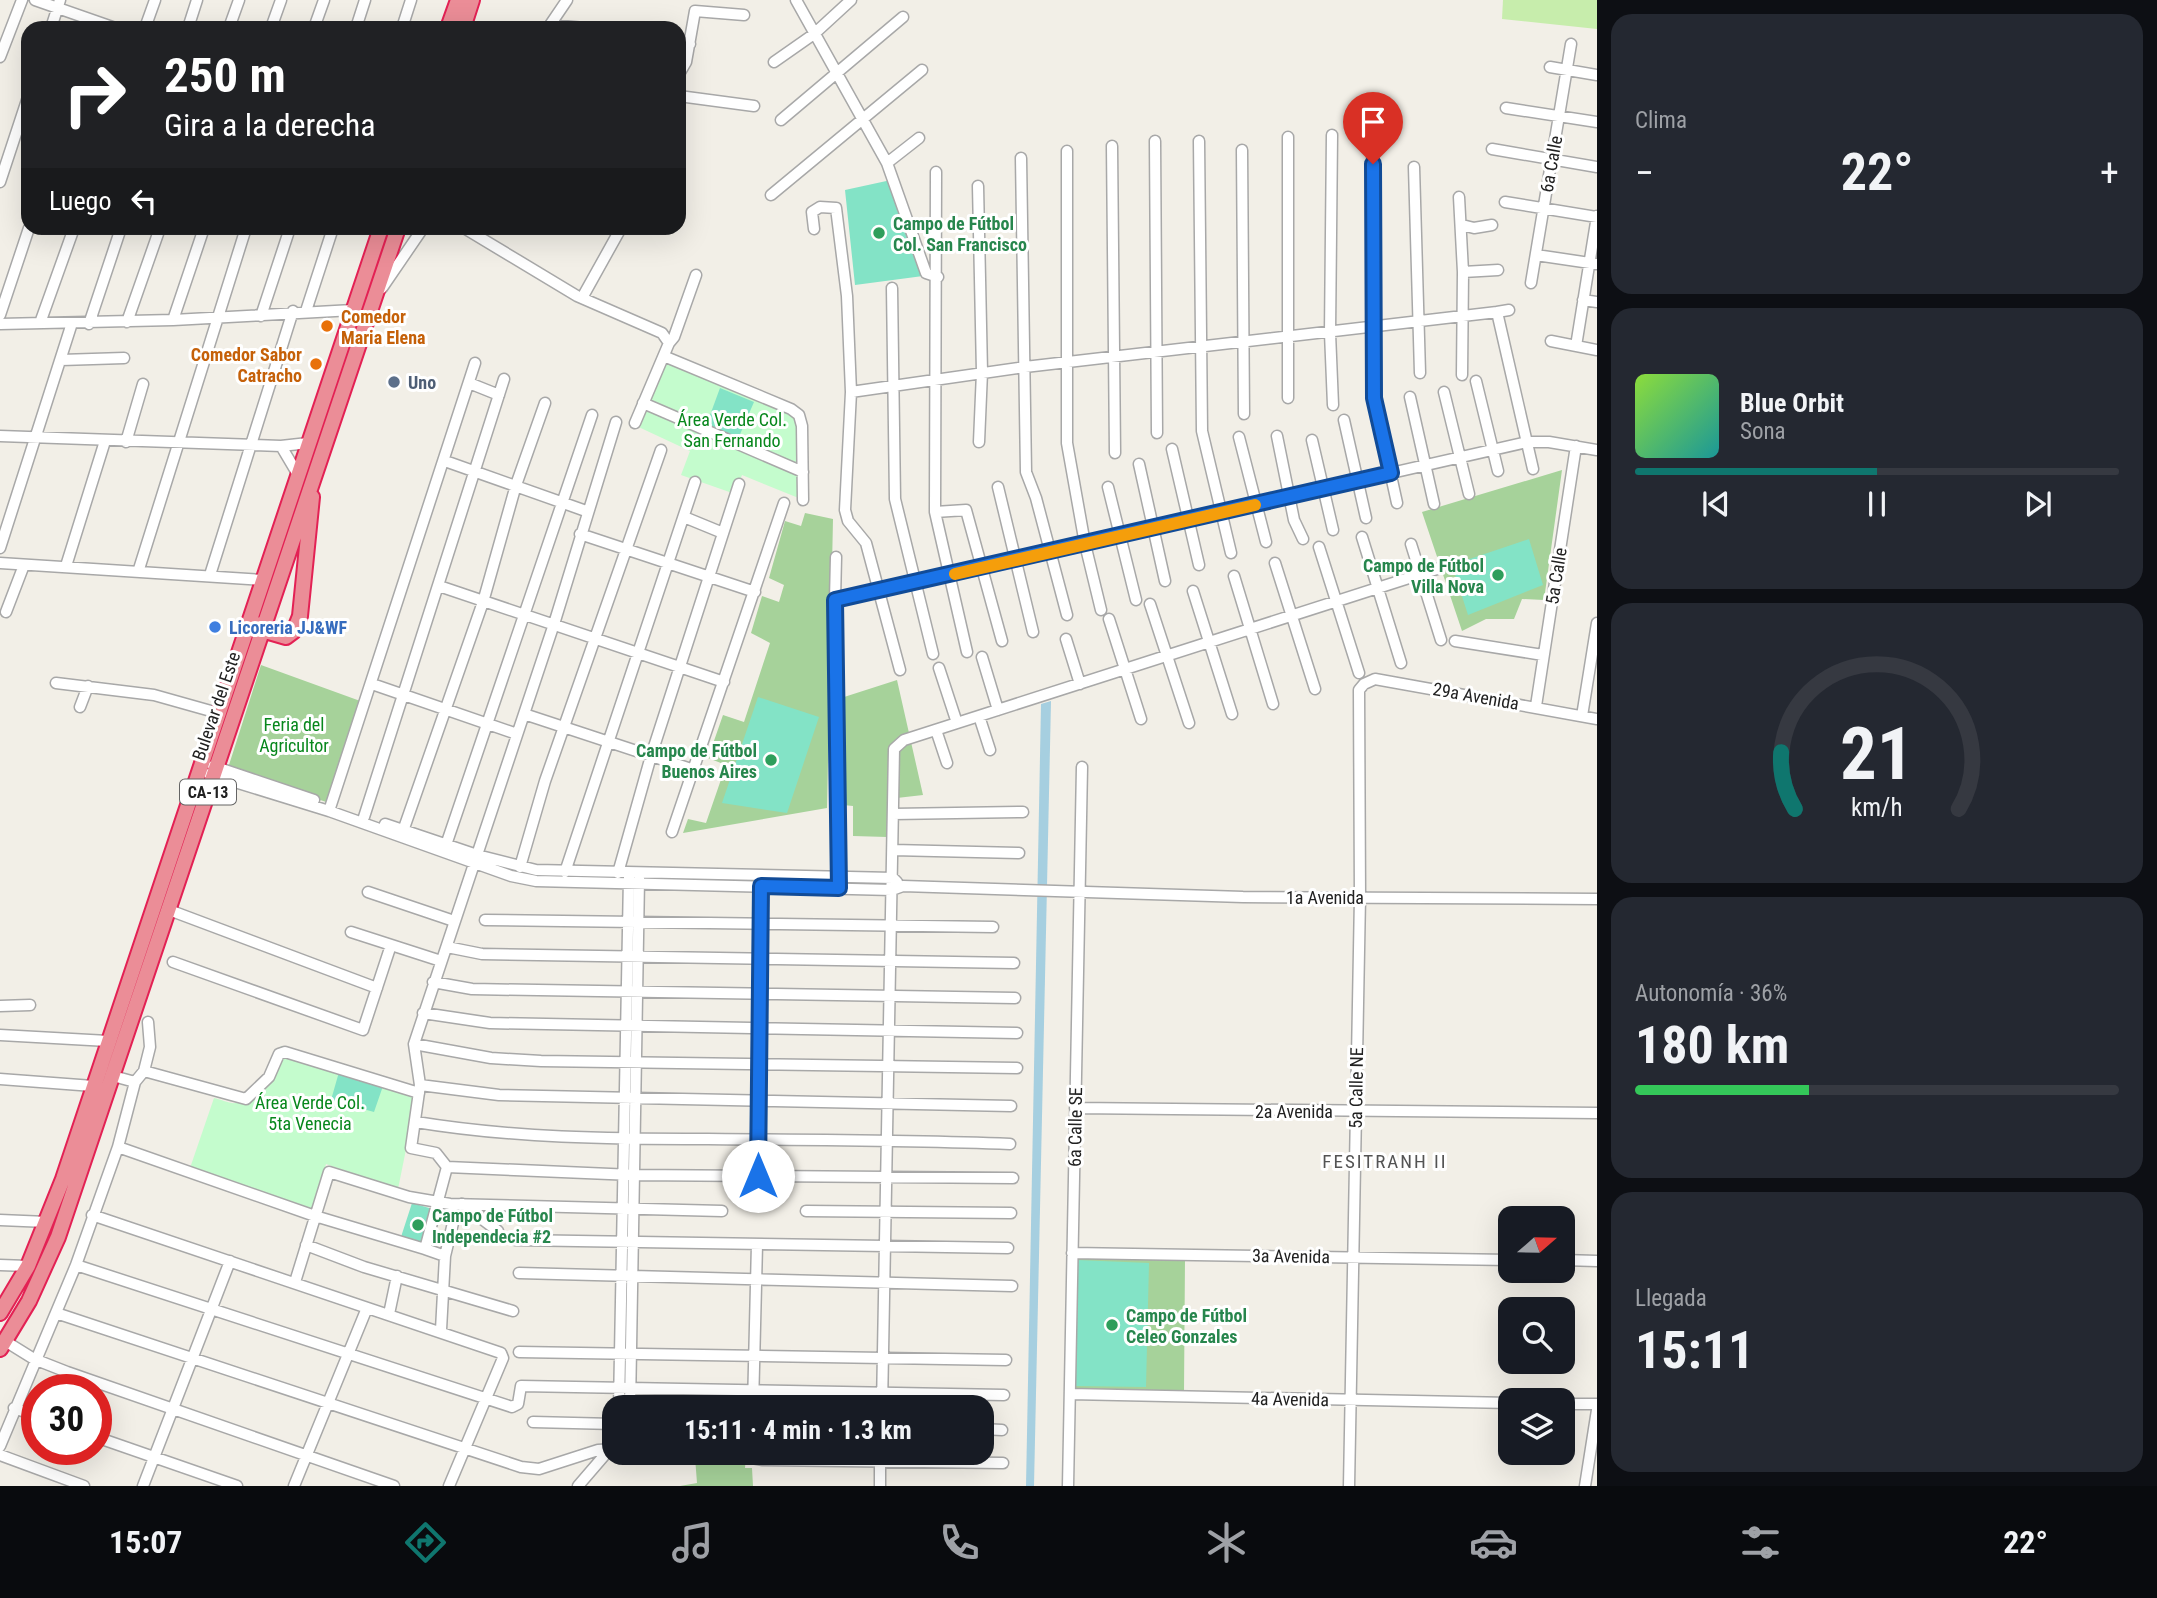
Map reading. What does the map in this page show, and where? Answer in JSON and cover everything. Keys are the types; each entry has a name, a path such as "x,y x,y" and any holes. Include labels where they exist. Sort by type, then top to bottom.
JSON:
{"highway":[{"path":"450,21 457,0"},
{"path":"465,21 472,0"},
{"name":"Bulevar del Este","path":"3,1345 29,1301 58,1237 113,1076 169,910 208,769 218,713 379,235"},
{"name":"Bulevar del Este","path":"2,1307 28,1266 47,1222 108,1041 262,630 396,235"},
{"path":"278,529 280,550 261,609 262,630 286,638 295,631 300,616 315,471"}],"street":[{"path":"0,57 22,0"},
{"path":"35,0 59,4 90,21"},
{"path":"148,21 155,0"},
{"path":"190,21 197,0"},
{"path":"232,21 239,0"},
{"path":"274,21 281,0"},
{"path":"316,21 324,0"},
{"path":"358,21 365,0"},
{"path":"404,21 411,0"},
{"path":"552,21 567,0"},
{"path":"796,0 887,163 926,273 938,277"},
{"path":"774,62 814,34 851,0"},
{"path":"53,21 59,4"},
{"path":"686,37 695,11 744,15"},
{"path":"781,120 903,17"},
{"name":"6a Calle","path":"1531,283 1571,44"},
{"path":"1550,67 1597,75"},
{"path":"771,195 922,70"},
{"path":"686,97 754,106"},
{"path":"1506,108 1597,122"},
{"path":"0,182 21,118"},
{"path":"1332,135 1330,332 1333,405"},
{"path":"1372,136 1374,398 1397,503"},
{"path":"1288,137 1288,398"},
{"path":"887,163 919,138"},
{"path":"1155,141 1157,433"},
{"path":"1199,141 1202,431 1231,553"},
{"path":"1112,146 1115,453"},
{"path":"1492,149 1597,167"},
{"path":"1242,150 1244,414"},
{"path":"1067,152 1067,443 1085,544 1101,610"},
{"path":"1021,158 1026,472 1066,615"},
{"path":"1414,167 1420,373"},
{"path":"936,172 938,277 935,512 967,652"},
{"path":"978,186 982,372 979,442"},
{"path":"1460,197 1464,316 1462,375"},
{"path":"1505,202 1597,216 1593,264 1583,300 1576,346"},
{"path":"814,229 812,212 820,208 836,208 848,296 850,392 845,510 848,521 866,543 900,670"},
{"path":"1462,225 1474,228 1492,225"},
{"path":"0,337 1,321 27,235"},
{"path":"40,323 71,235"},
{"path":"89,324 119,235"},
{"path":"127,322 158,235"},
{"path":"173,320 202,235"},
{"path":"139,569 244,235"},
{"path":"261,316 288,235"},
{"path":"306,312 331,235"},
{"path":"372,303 418,235"},
{"path":"476,235 582,298 653,327 669,343"},
{"path":"582,298 617,235"},
{"path":"1535,255 1593,264"},
{"path":"1463,272 1498,270"},
{"path":"635,424 666,357 696,275"},
{"path":"892,288 895,499 933,654"},
{"path":"1583,300 1597,302"},
{"path":"1,321 89,324 261,316 293,311 353,310"},
{"path":"850,392 1025,366 1509,310"},
{"path":"210,575 293,311"},
{"path":"1497,312 1533,469"},
{"path":"0,548 72,323"},
{"path":"1551,341 1597,349"},
{"path":"666,357 791,409 799,415 802,426 803,500"},
{"path":"61,360 124,358"},
{"path":"330,809 475,363"},
{"path":"364,817 405,696 504,379"},
{"path":"1476,381 1498,471"},
{"path":"469,383 499,395"},
{"path":"126,442 143,384"},
{"path":"1444,392 1458,458 1469,494"},
{"path":"1410,397 1434,504"},
{"path":"403,831 483,603 516,485 545,403"},
{"path":"643,403 803,472"},
{"path":"446,845 526,616 592,415"},
{"path":"1344,420 1366,518"},
{"path":"425,1249 446,1167 436,1153 411,1147 420,1089 414,1044 554,624 586,511 616,422"},
{"path":"0,436 281,446 307,443"},
{"path":"1277,436 1294,520 1303,539"},
{"path":"1239,437 1266,542"},
{"path":"1312,440 1333,530"},
{"path":"66,566 105,441"},
{"path":"835,600 880,592 1119,534 1527,442 1549,442 1597,450"},
{"path":"281,446 297,473"},
{"name":"5a Calle","path":"1536,706 1576,446"},
{"path":"1172,449 1199,565"},
{"path":"520,867 545,780 661,450"},
{"path":"445,461 586,511"},
{"path":"1139,464 1165,581"},
{"path":"565,872 695,482"},
{"path":"627,1395 626,1277 633,922 631,877 651,756 739,484"},
{"path":"998,487 1034,632"},
{"path":"1108,487 1136,600"},
{"path":"672,832 755,593 783,503"},
{"path":"935,512 966,510 1002,641"},
{"path":"684,517 723,533"},
{"path":"580,534 755,593"},
{"path":"1362,537 1401,663"},
{"path":"1410,544 1441,640"},
{"path":"1319,547 1359,673"},
{"path":"836,557 839,883"},
{"path":"0,563 139,569 262,580"},
{"path":"1275,563 1315,689"},
{"path":"6,612 24,565"},
{"path":"882,1394 885,1281 883,1212 890,1103 894,749 904,740 1440,568"},
{"path":"1234,576 1273,704"},
{"path":"439,586 724,682"},
{"path":"1193,591 1232,714"},
{"path":"1150,604 1189,723"},
{"path":"1109,619 1141,719"},
{"path":"1582,716 1597,623"},
{"path":"1066,639 1080,684"},
{"path":"1455,641 1543,655"},
{"path":"982,657 998,710"},
{"path":"939,668 957,723"},
{"name":"29a Avenida","path":"1359,690 1364,684 1375,679 1597,719"},
{"path":"56,683 154,695 218,713"},
{"path":"372,684 517,734"},
{"path":"80,707 88,686"},
{"name":"5a Calle NE","path":"1349,1486 1360,897 1359,690"},
{"path":"524,714 694,769"},
{"path":"979,716 990,750"},
{"path":"936,730 947,763"},
{"name":"6a Calle SE","path":"1068,1486 1082,767"},
{"path":"208,769 536,881 631,877 839,883 892,890 903,886"},
{"path":"330,809 364,817 446,845 476,859 520,867 761,886 892,878 903,886"},
{"path":"893,814 1023,812"},
{"path":"893,850 1019,853"},
{"path":"758,1176 761,886"},
{"name":"1a Avenida","path":"903,886 1360,897 1597,899"},
{"path":"368,892 454,921"},
{"path":"169,910 377,988"},
{"path":"485,920 993,927"},
{"path":"351,932 441,961"},
{"path":"173,962 363,1030 391,945"},
{"path":"447,947 482,954 1013,964"},
{"path":"433,982 472,989 1016,998"},
{"path":"0,1006 30,1004"},
{"path":"423,1013 490,1023 1017,1033"},
{"path":"0,1446 34,1359 76,1265 118,1147 135,1082 144,1071 150,1047 148,1022"},
{"path":"0,1035 108,1041"},
{"path":"414,1044 492,1058 1017,1068"},
{"path":"144,1071 246,1099 269,1077 279,1054 285,1052 420,1089 499,1094 1012,1106"},
{"path":"113,1076 135,1082"},
{"path":"0,1079 93,1086"},
{"name":"2a Avenida","path":"1075,1108 1597,1113"},
{"path":"416,1122 488,1134 629,1139 886,1140 1010,1144"},
{"path":"118,1147 315,1216 445,1256"},
{"path":"446,1167 628,1175 1013,1178"},
{"path":"295,1282 329,1172 409,1197 450,1204 722,1211"},
{"path":"441,1330 445,1256 453,1223 450,1204"},
{"path":"461,1204 498,1231"},
{"path":"806,1211 1011,1213"},
{"path":"92,1215 367,1308 441,1330 501,1353 503,1358 483,1400 449,1486"},
{"path":"0,1220 47,1222"},
{"path":"515,1240 1008,1248"},
{"path":"754,1395 757,1244"},
{"path":"306,1245 513,1311"},
{"name":"3a Avenida","path":"1073,1253 1498,1259"},
{"path":"1575,1260 1597,1261"},
{"path":"143,1486 214,1309 230,1261"},
{"path":"0,1265 28,1266"},
{"path":"76,1265 483,1400 515,1406 521,1386 1004,1395"},
{"path":"519,1273 1012,1286"},
{"path":"389,1314 397,1276"},
{"path":"294,1486 367,1308"},
{"path":"56,1313 521,1466 539,1469 587,1453 602,1451"},
{"path":"3,1345 34,1359 172,1409 394,1486"},
{"path":"519,1352 1006,1360"},
{"path":"623,1395 625,1389"},
{"name":"4a Avenida","path":"1070,1394 1498,1403"},
{"path":"1575,1404 1597,1404"},
{"path":"14,1408 21,1410"},
{"path":"1585,1486 1597,1410"},
{"path":"533,1422 602,1424"},
{"path":"994,1430 1002,1430"},
{"path":"112,1443 237,1486"},
{"path":"0,1455 84,1486"},
{"path":"578,1486 602,1460"},
{"path":"994,1463 1003,1464"},
{"path":"880,1465 880,1486"}],"green space":[{"path":"1503,0 1597,0 1597,29 1502,19"},
{"name":"Campo de Fútbol Col. San Francisco","path":"891,180 923,276 855,285 845,190"},
{"name":"Área Verde Col. San Fernando","path":"664,352 766,393 804,413 801,499 742,475 735,494 681,475 690,451 630,423"},
{"path":"720,388 754,402 738,439 706,426"},
{"path":"1562,470 1544,600 1522,599 1514,619 1486,619 1462,631 1422,512"},
{"path":"805,513 833,519 827,808 683,833 688,819 706,823 726,765 708,758 723,715 744,722 770,643 751,633 762,596 779,602 784,585 769,578 785,521 801,526"},
{"name":"Campo de Fútbol Villa Nova","path":"1529,539 1543,585 1468,615 1452,565"},
{"name":"Feria del Agricultor","path":"261,665 363,702 329,803 228,768"},
{"path":"897,680 923,795 888,799 887,837 853,836 853,806 843,805 841,698"},
{"name":"Campo de Fútbol Buenos Aires","path":"758,697 819,717 787,813 722,803"},
{"name":"Área Verde Col. 5ta Venecia","path":"281,1046 418,1090 398,1189 326,1164 313,1212 190,1168 214,1098 236,1103 251,1095 264,1080"},
{"path":"339,1072 383,1086 374,1112 331,1100"},
{"name":"Campo de Fútbol Independecia #2","path":"412,1203 436,1210 424,1247 400,1240"},
{"path":"1072,1256 1185,1259 1184,1393 1070,1392"},
{"name":"Campo de Fútbol Celeo Gonzales","path":"1077,1260 1149,1263 1146,1387 1075,1386"},
{"path":"696,1465 745,1465 745,1468 752,1468 753,1486 680,1486 697,1483"}],"water":[{"path":"1051,701 1034,1486 1026,1486 1041,704"}],"slow traffic":[{"path":"955,574 1136,530 1255,505"}],"place":[{"name":"Campo de Fútbol Col. San Francisco","path":"879,233"},
{"name":"Comedor Maria Elena","path":"327,326"},
{"name":"Comedor Sabor Catracho","path":"316,364"},
{"name":"Uno","path":"394,382"},
{"name":"Campo de Fútbol Villa Nova","path":"1498,575"},
{"name":"Licoreria JJ&WF","path":"215,627"},
{"name":"Campo de Fútbol Buenos Aires","path":"771,760"},
{"name":"Campo de Fútbol Independecia #2","path":"418,1225"},
{"name":"Campo de Fútbol Celeo Gonzales","path":"1112,1325"}],"district":[{"name":"FESITRANH II","path":"1385,1161"}],"route":[{"path":"758,1176 761,886 839,888 835,600 898,588 1136,530 1391,473 1374,398 1373,164"}]}
